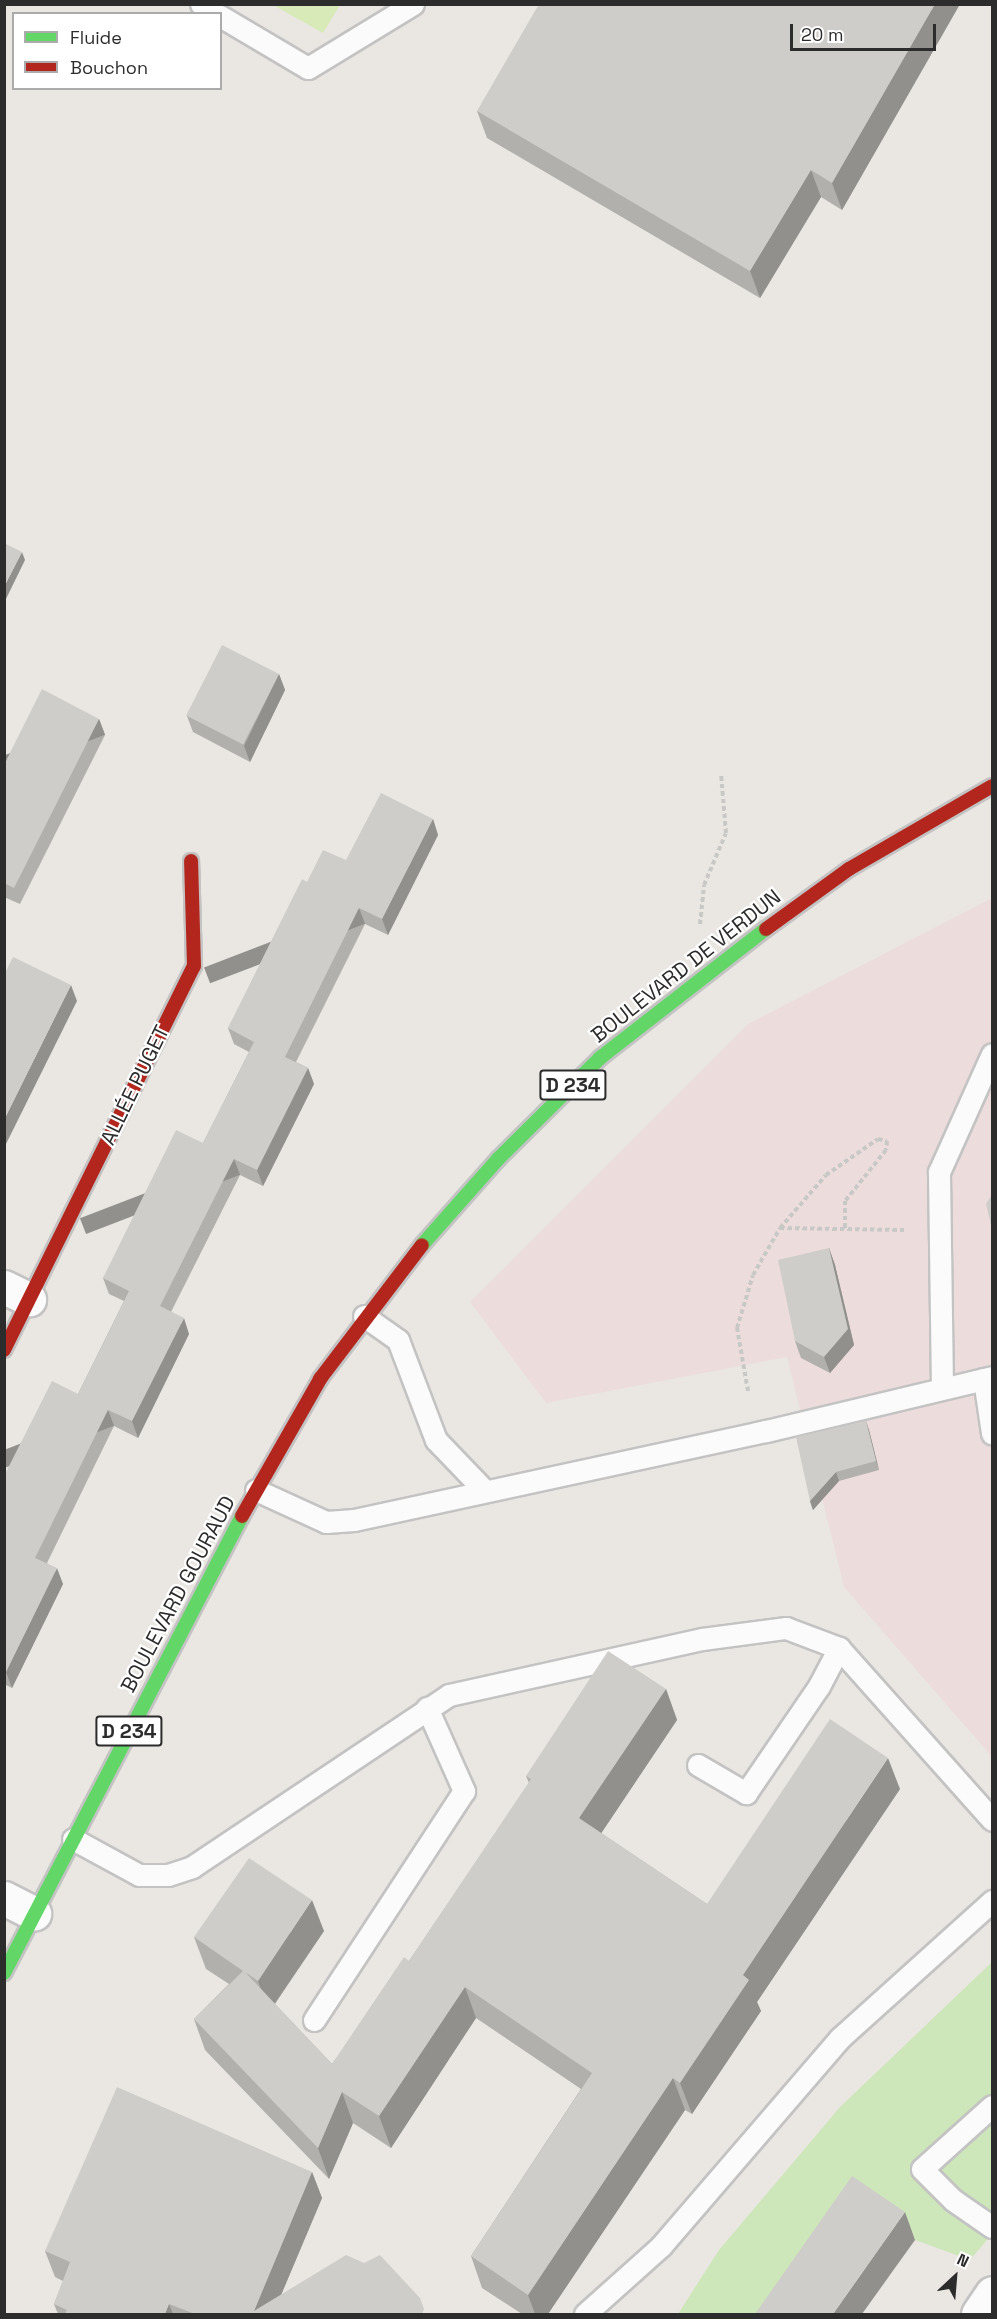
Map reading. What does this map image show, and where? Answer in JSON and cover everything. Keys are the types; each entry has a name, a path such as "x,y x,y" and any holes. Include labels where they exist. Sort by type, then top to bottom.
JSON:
{"main road":[{"name":"BOULEVARD DE VERDUN","path":"256,1490 320,1378 364,1316 498,1159 600,1058 710,970 849,869 993,786"},
{"name":"ALLÉE PUGET","path":"4,1350 17,1293 194,966 190,861"},
{"name":"BOULEVARD GOURAUD","path":"4,1973 256,1490"}],"street":[{"path":"4,1898 34,1913"},
{"path":"978,2314 993,2293"}],"lane":[{"path":"222,17 308,68 413,4"},
{"path":"942,1388 939,1172 993,1054"},
{"path":"971,1098 993,1086"},
{"path":"364,1316 398,1340 436,1440 484,1491"},
{"path":"256,1490 327,1522 354,1520 766,1431 988,1378 993,1433"},
{"path":"73,1839 139,1875 168,1875 192,1867 449,1695 702,1639 786,1628 839,1648 993,1820"},
{"path":"698,1766 746,1793 819,1686 839,1648"},
{"path":"314,2019 464,1791 427,1708"},
{"path":"585,2314 661,2246 840,2038 993,1901"},
{"path":"993,2106 922,2169 953,2200 993,2227"}],"path":[{"path":"700,930 704,885 726,833 721,774"},
{"path":"748,1391 737,1328 753,1275 780,1228 826,1175 878,1139 887,1141 886,1150 844,1201 845,1229"},
{"path":"780,1228 911,1231"}],"shaded area":[{"path":"992,898 992,1757 844,1587 787,1357 546,1403 470,1302 748,1024"}],"green space":[{"path":"273,5 340,5 323,33"},
{"path":"992,1962 992,2234 970,2260 915,2240 785,2314 678,2314 719,2250 840,2107"}],"building":[{"path":"539,4 935,4 832,183 811,170 750,271 477,111"},
{"path":"4,543 22,552 4,587"},
{"path":"222,645 279,674 243,744 186,715"},
{"path":"42,689 99,719 14,888 4,883 4,765"},
{"path":"381,793 433,819 382,919 359,908 285,1057 308,1068 257,1170 234,1159 160,1306 184,1318 132,1421 108,1410 35,1558 57,1568 6,1672 4,1671 4,1476 52,1381 78,1394 103,1344 129,1291 103,1278 176,1130 203,1143 254,1042 228,1028 302,879 307,882 323,850 346,860"},
{"path":"13,957 71,985 4,1120 4,975"},
{"path":"993,1193 993,1233 986,1204"},
{"path":"829,1248 848,1329 824,1357 795,1341 778,1260"},
{"path":"866,1421 876,1461 836,1472 810,1501 796,1437"},
{"path":"608,1651 666,1689 579,1818 707,1904 830,1719 888,1758 743,1975 749,1980 680,2083 673,2078 528,2295 471,2256 592,2073 465,1987 379,2116 342,2092 318,2148 194,2019 243,1971 194,1937 249,1858 312,1900 258,1981 245,1972 332,2064 404,1957 409,1961 531,1779 526,1776"},
{"path":"117,2087 312,2172 254,2311 346,2255 364,2263 380,2255 420,2298 424,2309 422,2314 195,2314 169,2304 165,2314 65,2314 67,2310 54,2304 70,2262 45,2251"},
{"path":"852,2176 905,2212 833,2314 755,2314"}],"traffic: fast":[{"path":"422,1245 498,1159 600,1058 766,929"},
{"path":"4,1973 242,1516"}],"traffic: jam":[{"path":"766,929 849,869 992,786"},
{"path":"4,1350 194,966 191,861"},
{"path":"242,1516 320,1379 422,1245"}]}
